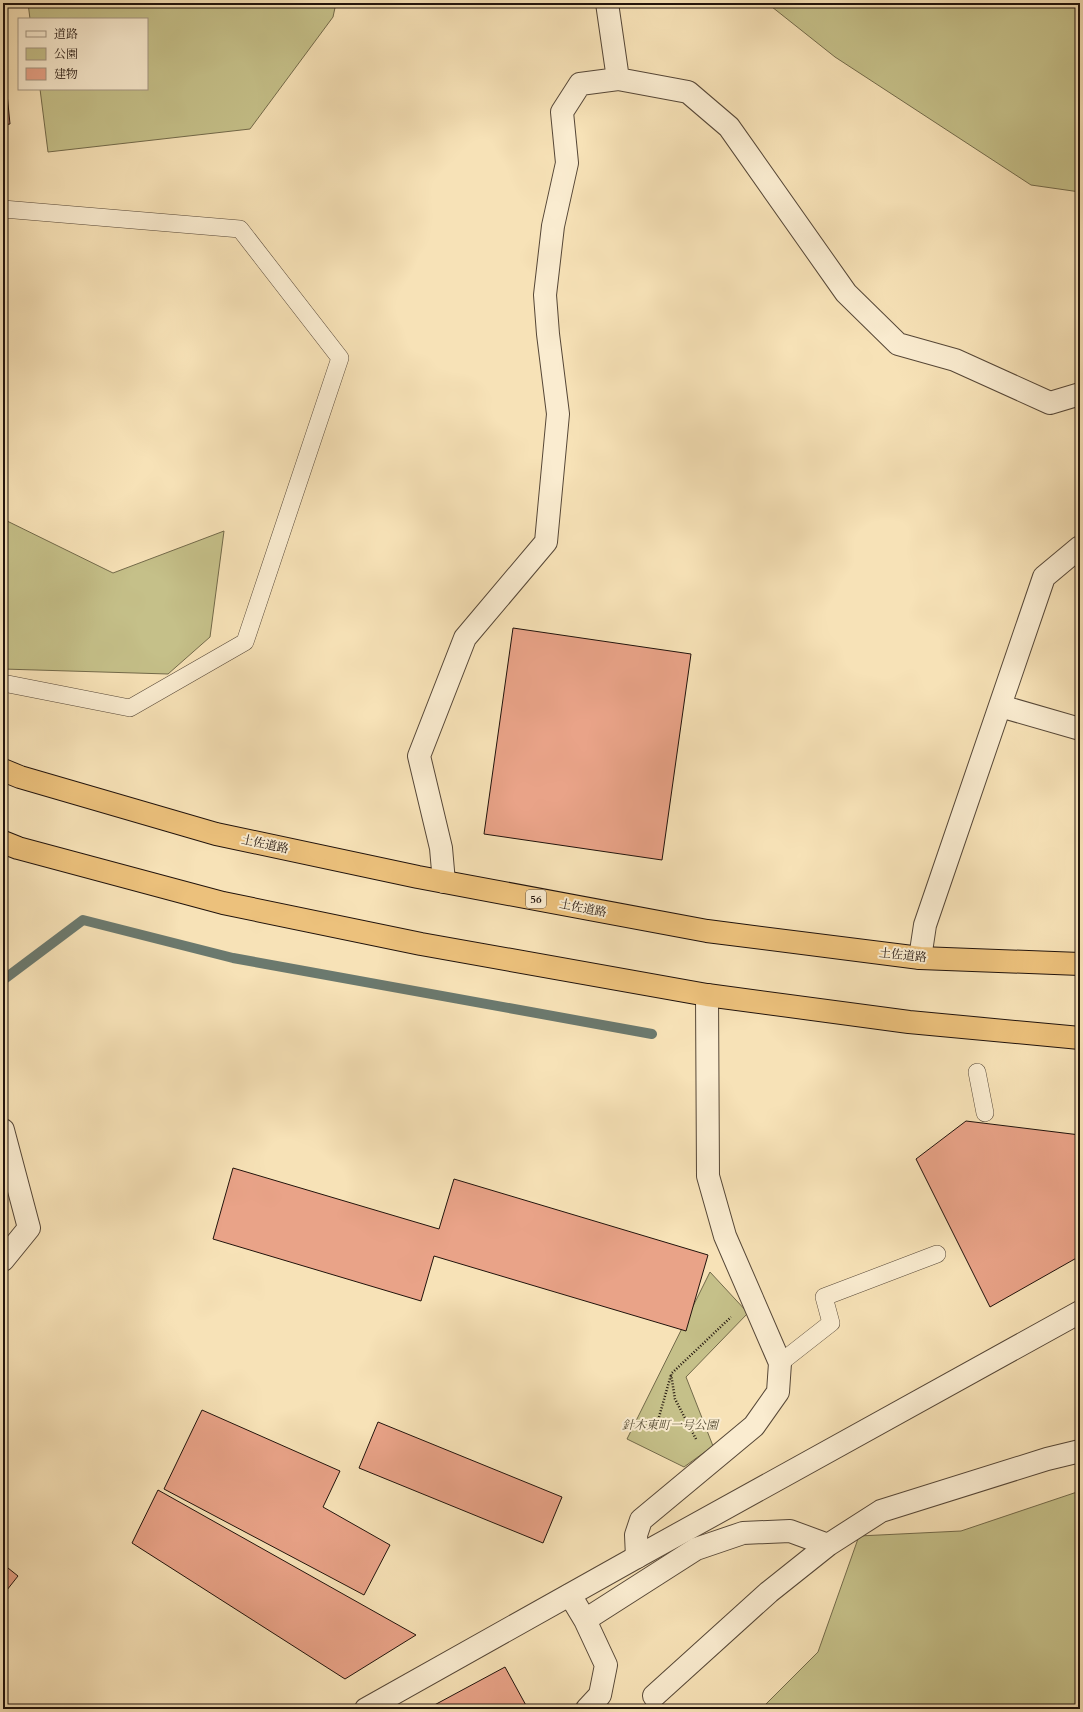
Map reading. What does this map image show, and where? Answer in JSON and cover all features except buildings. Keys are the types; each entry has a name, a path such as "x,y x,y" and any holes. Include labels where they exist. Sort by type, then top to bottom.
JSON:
{"highway":[{"name":"土佐道路","path":"3,770 20,777 216,834 444,882 707,931 920,958 1080,964"},
{"path":"3,842 18,848 223,903 421,944 707,995 909,1022 1080,1038"}],"street":[{"path":"607,3 618,79"},
{"path":"444,882 441,848 419,756 465,638 546,542 558,414 548,334 545,295 553,226 567,163 562,112 580,84 618,79 688,92 729,127 846,293 898,344 955,360 1050,403 1080,394"},
{"path":"920,958 925,925 1044,577 1080,547"},
{"path":"1000,706 1080,729"},
{"path":"637,1556 636,1535 641,1520 754,1426 778,1392 780,1363 725,1236 708,1176 707,995"},
{"path":"3,1130 29,1228 3,1260"},
{"path":"366,1709 637,1556 1080,1312"},
{"path":"654,1696 769,1592 828,1545 881,1511 1047,1459 1080,1451"},
{"path":"585,1620 696,1549 743,1533 790,1531 828,1545"},
{"path":"570,1595 585,1620 606,1665 600,1695 587,1709"}],"lane":[{"path":"3,209 240,229 340,358 245,642 130,708 3,683"},
{"path":"977,1072 985,1113"},
{"path":"780,1363 831,1323 824,1297 936,1254"}],"path":[{"path":"659,1417 671,1374 751,1297"},
{"path":"671,1374 675,1399 709,1464"}],"green space":[{"path":"28,3 336,3 333,17 250,129 48,152 40,90 148,90 148,18 30,18"},
{"path":"767,3 1080,3 1080,192 1031,185 835,57"},
{"path":"3,519 113,573 224,531 210,637 168,674 3,669"},
{"name":"針木東町一号公園","path":"710,1272 748,1313 686,1377 713,1446 684,1467 627,1439"},
{"path":"1080,1491 1080,1709 761,1709 818,1652 859,1536 961,1531"}],"waterway":[{"path":"3,980 83,920 233,958 652,1034"}]}
